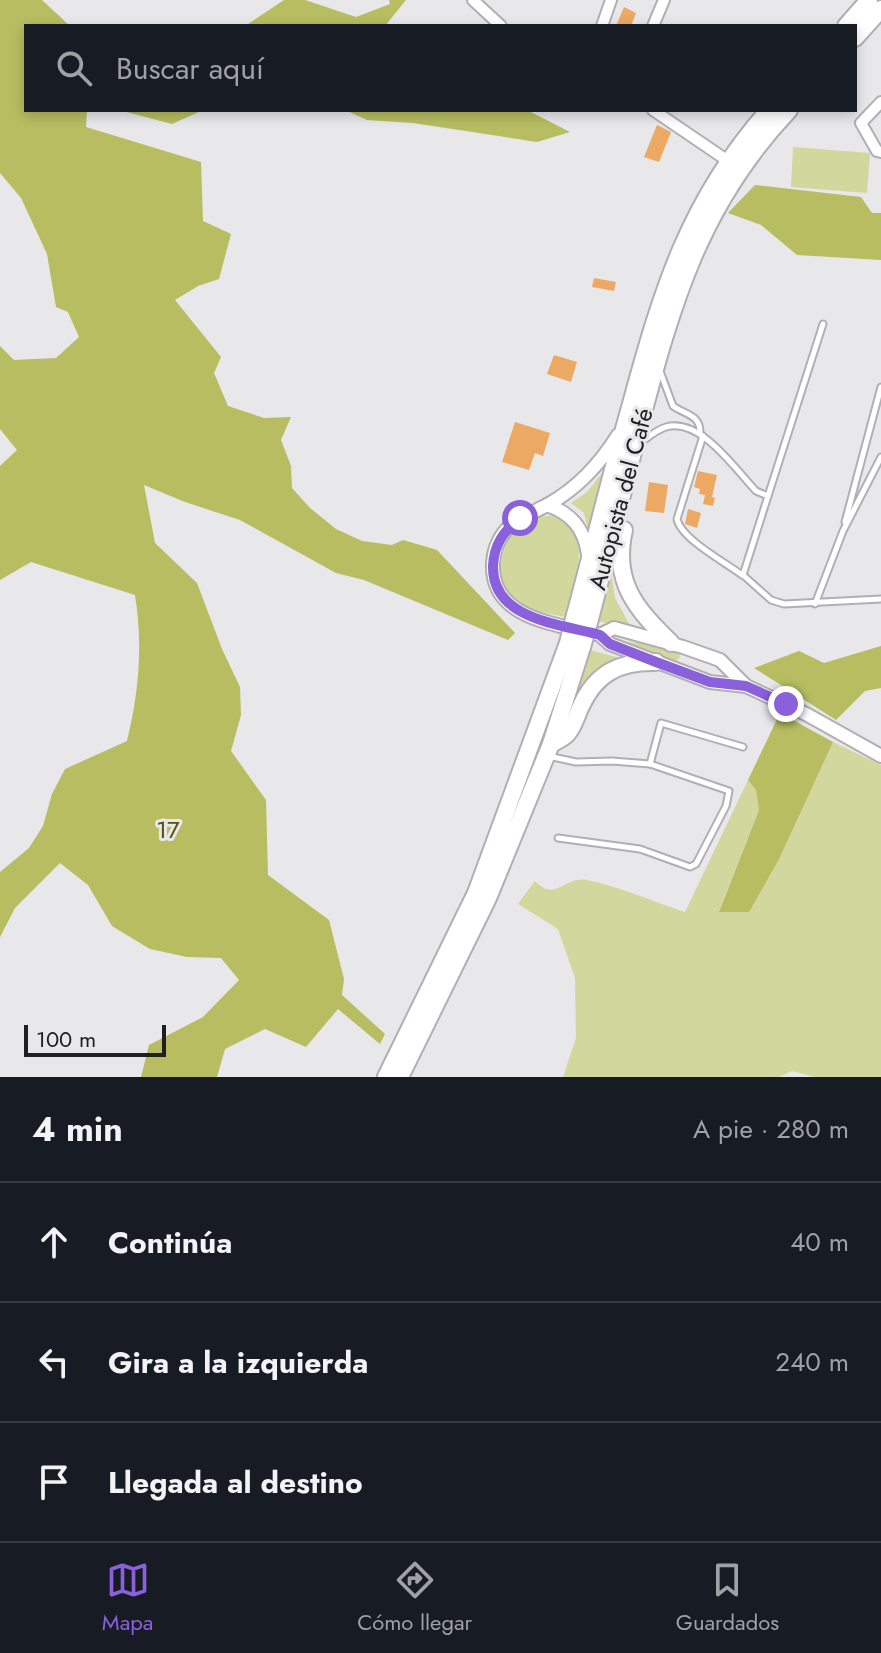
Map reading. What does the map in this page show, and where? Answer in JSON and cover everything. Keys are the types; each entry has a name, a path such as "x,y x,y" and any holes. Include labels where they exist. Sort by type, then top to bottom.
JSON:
{"highway":[{"path":"848,24 869,0"},
{"path":"857,36 881,9"},
{"name":"Autopista del Café","path":"583,617 588,568 624,425 673,264 697,213 728,161 767,112"},
{"name":"Autopista del Café","path":"400,1077 488,898 549,750 575,645 619,505 658,358 685,273 741,166 787,112"},
{"path":"619,505 625,523 620,549 626,585 644,616 677,645"},
{"name":"Autopista del Café","path":"386,1077 476,893 575,645"},
{"path":"549,750 568,733 589,691 605,673 635,661 656,662"}],"street":[{"path":"473,0 499,24"},
{"path":"603,24 611,0"},
{"path":"654,24 664,0"},
{"path":"881,102 861,123 877,151 881,152"},
{"path":"656,112 728,161"},
{"path":"624,425 593,471 571,490 520,518 499,540 494,555 495,586 504,601 517,611 600,635 610,644 710,682 746,686 806,714 881,756"},
{"path":"547,505 560,510 581,528 586,541 588,568"},
{"path":"600,635 614,628 720,660 746,686"},
{"path":"673,668 685,657 677,645"}],"lane":[{"path":"743,575 823,324"},
{"path":"658,358 661,378 673,406 696,417 702,434 677,519 685,534 743,575 771,600 784,604 815,604 881,599"},
{"path":"843,531 881,387"},
{"path":"635,447 663,428 676,425 702,434 756,491 768,496"},
{"path":"815,604 843,531 881,457"},
{"path":"650,764 661,723 743,747"},
{"path":"549,750 576,762 650,764 729,791 726,806 696,864 690,867 640,849 558,838"}],"green space":[{"name":"17","path":"0,0 42,0 68,24 24,24 24,112 87,112 86,127 201,162 203,221 231,234 219,279 198,286 175,300 221,357 214,373 228,406 264,418 291,417 281,440 291,466 292,488 310,508 336,529 362,541 392,545 403,540 437,550 515,633 508,640 364,580 336,573 240,520 144,485 155,543 197,583 240,687 241,715 231,751 266,800 268,875 329,920 344,979 342,995 385,1034 380,1044 338,1009 306,1047 265,1029 225,1049 217,1077 141,1077 149,1045 203,1017 239,980 221,958 187,957 150,949 112,926 88,885 60,863 15,908 0,937 0,872 29,848 43,826 52,794 65,769 127,741 137,686 139,650 135,595 31,562 0,580 0,466 17,450 0,429 0,346 14,360 56,358 79,337 68,312 56,307 47,254 21,198 0,173"},
{"path":"284,0 305,0 356,17 390,4 389,0 406,0 387,24 248,24"},
{"path":"127,112 199,112 172,124"},
{"path":"349,112 531,112 570,132 537,142 413,123 367,120"},
{"path":"793,147 870,153 867,193 791,187"},
{"path":"755,185 861,197 872,213 881,213 881,260 797,255 761,225 728,213"},
{"path":"604,471 588,530 584,513 571,503 587,492"},
{"path":"555,515 568,522 576,532 579,545 576,575 564,617 516,604 503,588 501,577 503,554 512,533 527,521"},
{"path":"611,571 615,598 632,629 598,621"},
{"path":"619,641 677,647 680,657 675,663"},
{"path":"881,646 881,688 865,691 836,720 754,668 799,651 824,663"},
{"path":"590,650 620,658 602,666 577,693"},
{"path":"780,713 833,742 779,859 749,912 719,912 759,810 756,790 748,780"},
{"path":"833,742 881,765 881,1077 814,1077 792,1071 779,1077 563,1077 576,1038 575,978 558,929 518,904 535,881 548,890 587,880 685,912 748,780 756,790 759,810 719,911 807,797"}],"building":[{"path":"624,7 636,13 632,24 617,24"},
{"path":"657,125 671,132 659,162 644,157"},
{"path":"594,278 616,282 614,291 592,287"},
{"path":"554,355 577,362 571,382 547,374"},
{"path":"515,422 550,433 543,456 535,453 529,470 502,462"},
{"path":"698,471 717,475 713,506 703,504 705,495 699,494 700,489 694,487"},
{"path":"649,482 668,485 664,513 645,511"},
{"path":"688,509 701,513 697,528 685,524"}],"route":[{"path":"520,518 499,540 493,571 495,586 504,601 517,611 600,635 610,644 656,662 710,682 746,686 786,704"}]}
